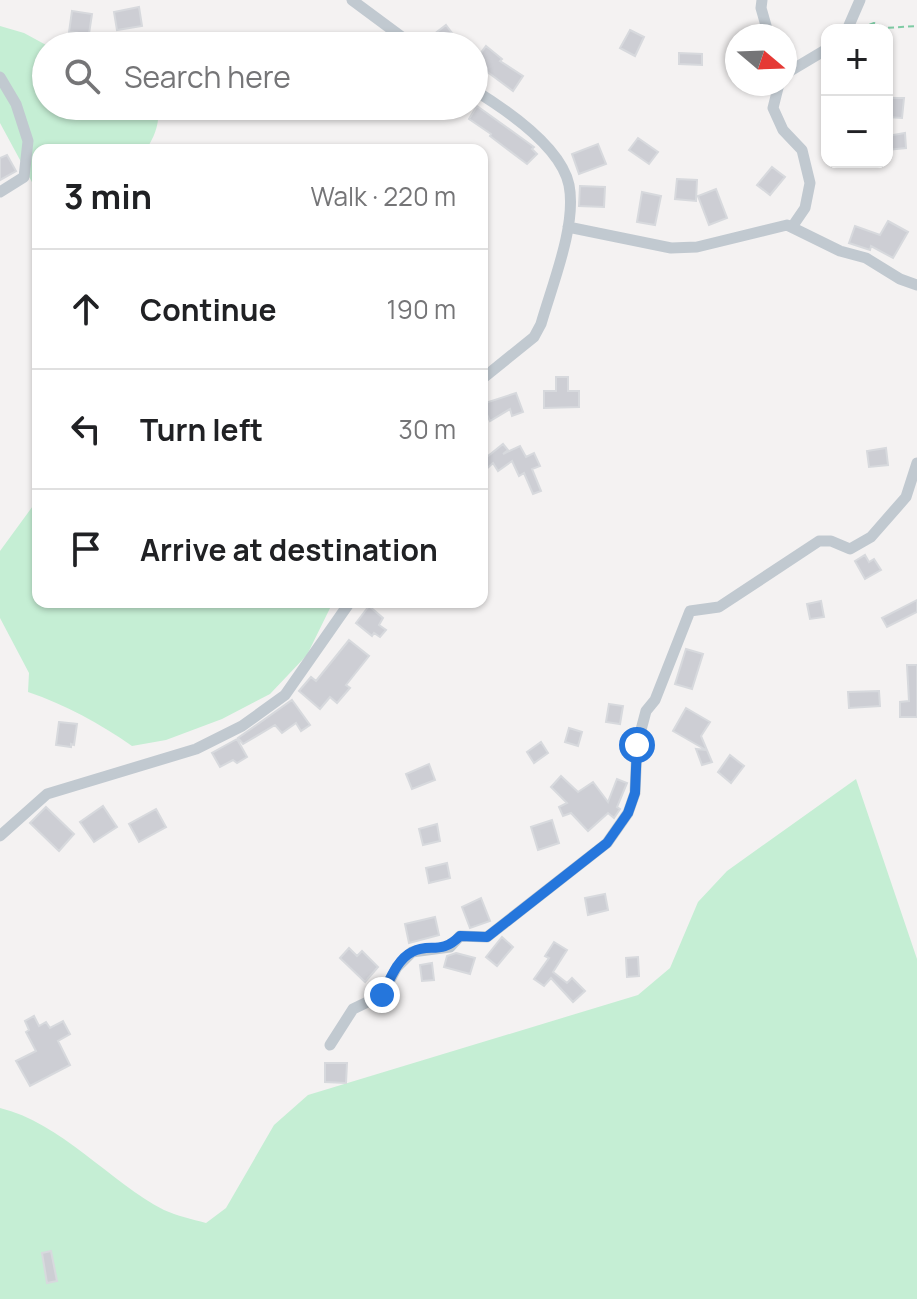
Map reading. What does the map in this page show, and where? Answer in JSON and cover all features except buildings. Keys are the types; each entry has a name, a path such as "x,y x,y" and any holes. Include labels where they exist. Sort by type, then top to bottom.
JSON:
{"street":[{"path":"352,0 395,32"},
{"path":"762,0 766,24"},
{"path":"850,24 860,0"},
{"path":"797,67 821,53"},
{"path":"0,77 16,104 28,141 24,177 0,192"},
{"path":"776,96 773,108 783,130 802,150 810,183 805,208 792,227"},
{"path":"488,98 548,147 569,182 571,204 568,227 541,324 534,337 488,374"},
{"path":"568,227 671,248 697,247 787,225 840,251 866,258 900,279 917,285"},
{"path":"330,1045 353,1009 382,995 397,967 412,952 450,947 460,936 487,937 607,843 628,813 635,793 637,745 646,711 655,700 690,611 719,607 819,541 831,541 850,549 871,537 906,497 917,463"},
{"path":"0,836 47,794 196,749 242,726 285,695 346,608"}],"path":[{"path":"893,28 917,26"}],"green space":[{"path":"0,26 32,37 32,120 158,120 150,144 32,144 32,182 0,123"},
{"path":"32,507 32,608 330,608 307,655 270,694 222,719 166,740 132,746 82,715 28,692 29,673 0,618 0,551"},
{"path":"856,779 917,959 917,1299 0,1299 0,1108 22,1115 64,1139 164,1210 206,1223 226,1208 274,1125 308,1095 638,995 670,968 698,902 727,871"}],"route":[{"path":"382,995 397,967 412,952 450,947 460,936 487,937 607,843 628,813 635,793 637,745"}]}
